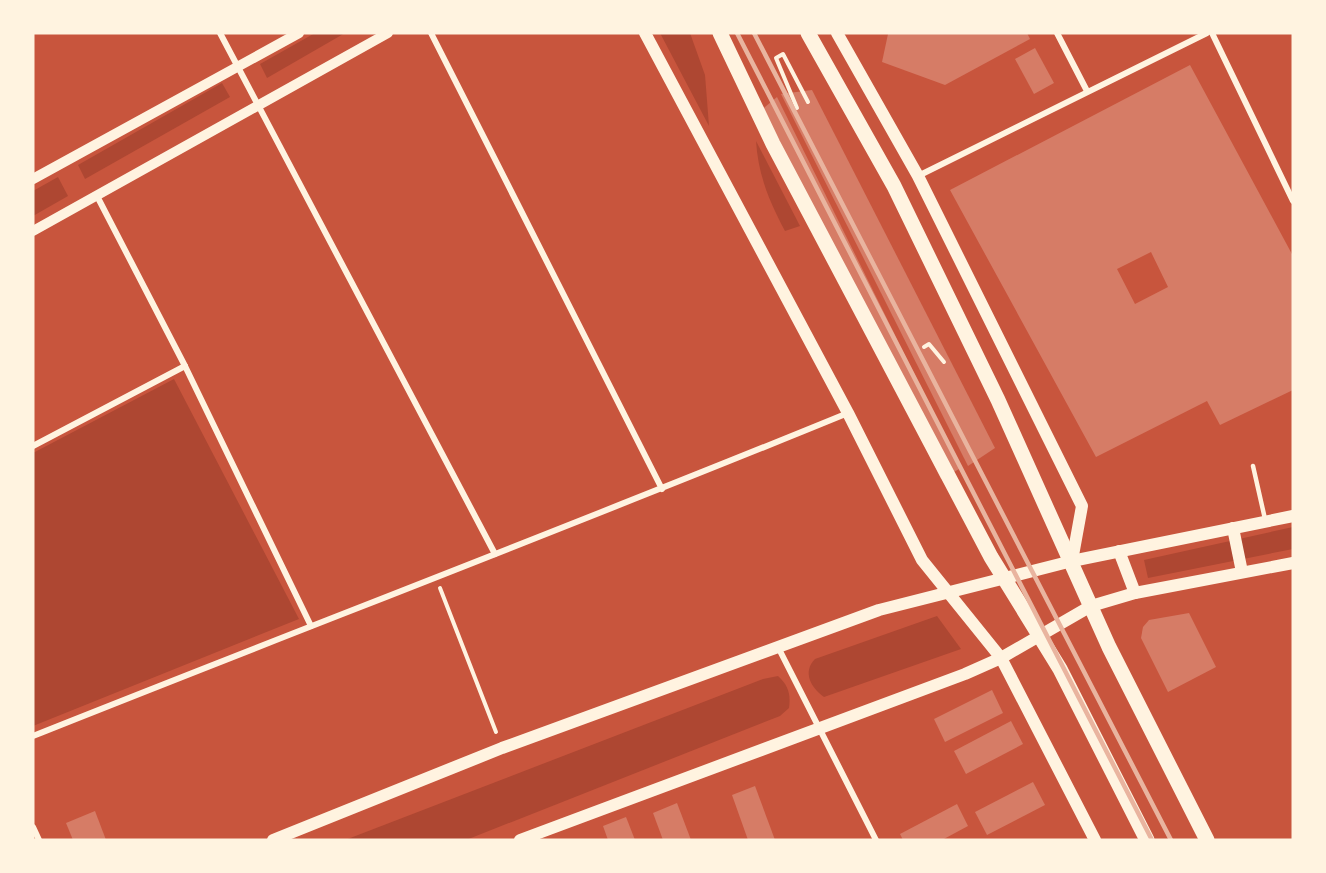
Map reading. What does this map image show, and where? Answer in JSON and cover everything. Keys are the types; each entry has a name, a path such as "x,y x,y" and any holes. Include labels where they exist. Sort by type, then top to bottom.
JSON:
{"main road":[{"path":"645,33 848,413 922,560 1001,658 1095,840"},
{"path":"720,33 772,144 1003,578 1042,636 1147,840"},
{"path":"808,33 894,186 998,400 1117,664 1207,840"},
{"path":"837,33 918,176 1082,506 1072,561"},
{"path":"273,840 502,748 879,610 946,591 1072,561 1293,516"},
{"path":"1233,528 1242,572"},
{"path":"1119,551 1135,593"},
{"path":"520,840 1001,658 1091,606 1135,593 1293,563"}],"street":[{"path":"219,33 495,554"},
{"path":"33,179 298,33"},
{"path":"33,231 388,33"},
{"path":"431,33 663,489"},
{"path":"1057,33 1087,91"},
{"path":"918,176 1087,91 1210,33 1293,201"},
{"path":"97,196 185,366 311,626"},
{"path":"33,446 185,366"},
{"path":"33,736 436,579 848,413"},
{"path":"778,646 876,840"},
{"path":"33,827 39,840"}],"lane":[{"path":"1253,466 1266,522"}],"path":[{"path":"797,108 776,58 783,54 808,102"},
{"path":"924,347 929,344 944,362"},
{"path":"436,579 502,748"}],"shaded area":[{"path":"315,33 345,33 267,78 260,64"},
{"path":"660,33 690,33 705,75 709,126"},
{"path":"222,83 230,97 85,179 78,165"},
{"path":"756,141 800,226 785,231 765,187"},
{"path":"58,177 68,196 33,216 33,191"},
{"path":"174,379 299,619 33,726 33,453"},
{"path":"1293,527 1293,549 1148,578 1144,560"},
{"path":"937,616 961,649 824,697 812,684 809,669 815,659"},
{"path":"778,676 786,686 790,698 789,708 780,716 466,840 345,840 763,679"}],"building":[{"path":"1027,33 1030,39 945,85 882,62 888,34"},
{"path":"1035,48 1054,83 1034,94 1015,59"},
{"path":"1190,65 1293,256 1293,390 1220,425 1207,401 1096,457 950,190","holes":["1151,252 1168,287 1135,304 1117,269"]},
{"path":"812,90 995,448 968,466 781,94"},
{"path":"777,97 961,468 941,479 759,112"},
{"path":"1189,613 1216,667 1168,692 1141,638 1143,627 1149,620"},
{"path":"992,690 1003,713 945,742 934,719"},
{"path":"1011,721 1023,744 966,774 954,751"},
{"path":"1033,782 1045,805 987,835 975,812"},
{"path":"755,786 775,840 748,840 732,795"},
{"path":"677,803 691,840 663,840 653,813"},
{"path":"957,804 968,826 942,840 903,840 900,834"},
{"path":"95,811 106,840 73,840 66,823"},
{"path":"626,817 635,840 608,840 603,826"}],"railway":[{"path":"737,33 1152,840"},
{"path":"754,33 1171,840"}]}
